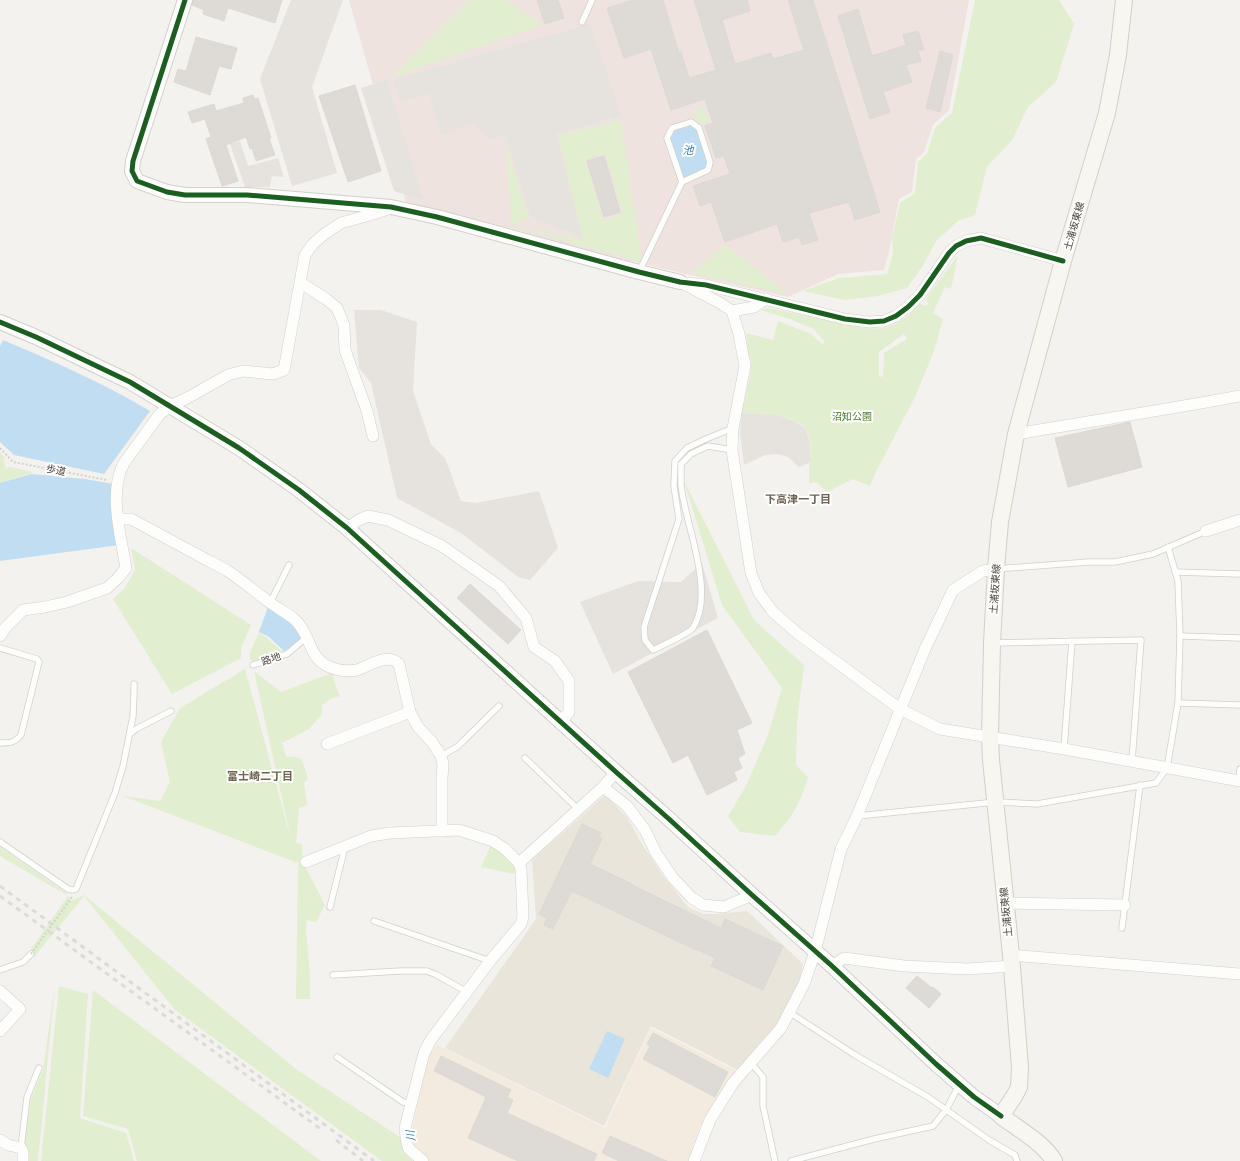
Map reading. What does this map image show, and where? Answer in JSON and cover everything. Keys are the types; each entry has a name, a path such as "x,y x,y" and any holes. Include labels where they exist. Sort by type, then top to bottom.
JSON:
{"main road":[{"name":"土浦坂東線","path":"1001,1116 1019,1087 1020,1067 1012,961 1005,903 990,737 992,643 1000,522 1016,434 1107,113 1118,55 1124,0"},
{"path":"1001,1116 1041,1145 1054,1161"}],"street":[{"path":"185,0 133,161 132,171 137,181 167,192 185,195 247,195 391,207 438,217 680,282 706,285 845,319 870,322 884,321 896,316 908,307 920,295 949,253 956,246 966,240 981,238 1064,261"},
{"path":"0,636 6,627 23,610 67,602 107,588 118,578 126,568 118,519 116,492 119,471 159,415 170,406 228,375 243,371 273,374 284,370 305,255 313,244 323,235 341,223 391,207"},
{"path":"680,282 732,311 739,334 745,366 733,428 732,450 751,573 759,593 773,612 797,633 900,709 940,729 1239,780"},
{"path":"301,283 326,299 336,308 344,325 345,350 367,411 373,436"},
{"path":"732,311 754,307 766,299"},
{"path":"0,322 36,337 130,382 245,452 300,490 348,528 832,966 915,1045 983,1104 1001,1116"},
{"path":"1016,434 1179,408 1240,396"},
{"path":"348,528 359,520 368,516 388,520 442,546 499,586 526,618 534,647 555,660 569,682 569,712 561,722"},
{"path":"118,519 131,519 227,571 295,620 302,627 318,659 333,669 345,671 356,670 382,660 388,659 396,661 399,664 410,712 418,727 432,742 441,756 443,764 442,831"},
{"path":"1206,531 1240,520"},
{"path":"694,1161 710,1120 733,1083 782,1028 804,984 815,952 841,849 857,816 925,649 953,590 983,571 996,570"},
{"path":"327,744 410,712"},
{"path":"519,863 603,788 616,772"},
{"path":"603,788 627,806 645,830 656,853 673,878 692,898 703,905 724,907 752,895"},
{"path":"306,862 371,836 390,833 459,830 492,841 505,849 519,863 521,869 523,917 521,924 490,961 430,1041 424,1053 406,1128 407,1144 409,1149 423,1161"},
{"path":"1005,903 1125,905"},
{"path":"832,966 844,958 904,966 959,969 1012,961 1240,974"},
{"path":"0,991 20,1009 0,1031"},
{"path":"0,1140 8,1145 21,1148 23,1152 23,1161"}],"lane":[{"path":"582,22 592,0"},
{"path":"639,272 682,182 708,170 710,162 699,128 691,122 672,128 667,138 682,182"},
{"path":"732,450 708,446 691,454 681,464 681,486 700,572 702,596 699,614 692,629 653,650 644,640 644,627 680,519 674,486 675,460 687,448 733,428"},
{"path":"996,570 1090,562 1115,562 1153,554 1206,531"},
{"path":"857,816 996,802 1037,804 1156,783 1166,768 1178,703 1180,636 1178,581 1168,547"},
{"path":"270,603 289,565"},
{"path":"1175,572 1240,574"},
{"path":"1180,636 1240,638"},
{"name":"路地","path":"253,665 287,654 307,637"},
{"path":"992,643 1141,640 1132,761"},
{"path":"1064,749 1072,641"},
{"path":"0,648 37,659 39,662 21,735 16,740 8,743 0,742"},
{"path":"0,842 68,889 76,889 115,793 123,766 133,716 134,684"},
{"path":"1178,703 1240,705"},
{"path":"441,756 457,747 499,706"},
{"path":"130,734 136,729 171,711"},
{"path":"525,758 579,810"},
{"path":"1239,780 1240,769"},
{"path":"1122,928 1140,785"},
{"path":"330,907 345,846"},
{"path":"374,921 490,961"},
{"path":"0,970 23,962 31,954"},
{"path":"333,975 427,971 467,992"},
{"path":"789,1012 855,1054 928,1097 989,1140 1016,1155 1017,1161"},
{"path":"337,1057 403,1102 411,1104"},
{"path":"751,1063 763,1077 763,1106 775,1161"},
{"path":"21,1148 27,1097 39,1068"},
{"path":"791,1161 874,1139 933,1126 946,1110 960,1085"}],"path":[{"path":"31,954 72,897"}],"shaded area":[{"path":"291,0 343,0 312,87 337,173 292,186 260,79"},
{"path":"349,0 969,0 949,110 933,125 924,152 916,159 912,192 899,199 884,270 838,274 788,297 602,254 513,229 406,202"},
{"path":"590,24 621,116 556,134 582,238 530,216 506,135 490,140 473,123 441,135 429,94 401,102 393,80"},
{"path":"387,80 423,200 394,191 361,88"},
{"path":"240,141 248,166 278,158 284,177 272,176 270,187 245,187 230,144"},
{"path":"354,310 381,310 417,322 413,391 431,444 445,458 461,501 476,503 539,491 558,548 530,580 518,577 461,533 397,498 371,383 359,368"},
{"path":"742,413 777,415 795,421 806,429 810,443 811,462 799,467 788,457 777,454 765,455 744,465 740,432"},
{"path":"702,563 718,618 613,674 580,602 638,581 681,582"},
{"path":"605,795 627,817 639,839 663,876 688,907 703,914 747,911 803,964 799,983 777,1024 738,1070 651,1026 604,1126 445,1048 536,919 532,860"},
{"path":"651,1028 737,1071 699,1128 689,1161 428,1161 413,1147 411,1140 412,1130 429,1055 437,1045 605,1128"}],"green space":[{"path":"470,0 506,0 542,25 392,77"},
{"path":"975,0 1059,0 1074,24 1056,82 1028,107 1012,140 987,167 975,215 958,221 936,241 924,264 907,288 878,296 845,300 803,291 839,278 887,274 893,254 892,238 900,203 915,193 918,162 927,154 935,128 952,113"},
{"path":"700,104 710,121 701,124 694,120"},
{"path":"621,120 642,262 512,226 583,240 558,135","holes":["605,154 623,214 603,220 585,159"]},
{"path":"505,137 528,218 512,226"},
{"path":"726,245 788,294 692,273"},
{"name":"沼知公園","path":"958,255 951,289 945,287 933,313 943,319 934,351 915,397 877,469 870,486 853,479 827,492 816,482 809,483 809,463 811,461 810,446 807,431 802,425 787,418 767,414 742,413 751,371 751,359 748,357 746,333 773,340 778,321 811,334 822,344 825,342 814,329 790,319 760,310 769,308 865,328 877,328 887,327 898,323 920,303 924,306 929,304 925,300","holes":["904,334 907,339 884,353 883,377 879,376 879,352"]},
{"path":"0,452 5,458 3,460 6,468 10,467 34,472 0,483"},
{"path":"684,481 754,620 804,665 797,721 796,765 808,777 803,794 795,809 775,836 740,832 728,816 746,786 768,735 782,688 722,605"},
{"path":"131,548 251,625 241,648 241,658 172,694 113,599 125,588 135,570"},
{"path":"259,633 283,652 254,662 250,660 250,652"},
{"path":"245,669 291,839 254,671 281,692 332,673 340,696 330,699 322,705 322,714 309,729 282,743 286,757 297,757 300,759 304,765 308,779 304,783 307,805 299,808 296,843 302,844 303,862 325,905 316,922 307,920 306,928 310,999 296,999 298,863 123,796 160,801 170,782 161,742 180,708"},
{"path":"491,845 507,855 513,862 517,870 514,874 481,867"},
{"path":"0,847 66,893 68,896 0,856"},
{"path":"84,895 296,1069 400,1137 404,1150 413,1161 382,1161 175,1010 84,896 34,957 31,949 68,896 71,901"},
{"path":"55,985 38,1161 27,1161 24,1147 31,1098 43,1070"},
{"path":"59,986 88,994 80,1118 126,1133 134,1161 41,1161"},
{"path":"93,990 321,1161 137,1161 128,1129 83,1116"}],"water":[{"name":"池","path":"691,126 697,130 707,161 705,168 683,179 670,139 674,131"},
{"path":"3,340 78,373 150,411 104,474 14,455 0,442 0,346"},
{"path":"31,474 85,479 113,484 119,545 0,561 0,483"},
{"path":"269,604 294,621 306,637 284,651 269,637 259,632"},
{"path":"607,1031 625,1039 608,1078 589,1069"}],"building":[{"path":"193,0 282,0 275,23 228,8 224,21 203,14 204,10 192,5"},
{"path":"537,0 558,0 564,18 545,24"},
{"path":"633,0 663,0 679,53 681,52 689,78 716,70 694,0 747,0 750,11 722,20 735,64 771,53 773,59 804,50 788,0 813,0 880,212 855,220 849,202 809,213 818,240 802,245 799,237 783,242 777,224 725,242 711,202 700,206 693,186 730,174 724,156 716,158 705,126 713,123 705,99 671,110 651,49 624,58 607,8"},
{"path":"858,9 872,56 906,45 903,35 918,31 924,49 918,51 921,61 906,65 912,82 883,92 890,112 870,119 838,16"},
{"path":"196,37 237,48 231,69 219,66 210,95 174,82 178,69 186,71"},
{"path":"940,51 953,55 940,112 926,108"},
{"path":"355,85 381,171 348,182 319,96"},
{"path":"253,95 254,99 258,98 275,155 256,161 252,148 250,149 246,137 226,145 238,181 222,186 206,139 211,137 205,119 192,123 188,112 214,104 216,111 244,103 243,98"},
{"path":"604,156 620,212 604,217 587,161"},
{"path":"1130,422 1142,467 1068,487 1055,438"},
{"path":"470,584 521,630 508,644 457,598"},
{"path":"707,630 752,723 737,730 745,754 738,758 742,768 734,772 737,780 707,795 688,755 673,763 628,672"},
{"path":"582,824 601,833 599,837 602,839 590,864 721,928 725,919 783,946 763,990 711,966 715,958 572,891 553,929 544,925 547,918 539,914"},
{"path":"917,976 941,994 929,1008 906,988"},
{"path":"653,1033 728,1072 715,1097 643,1059 650,1046 647,1044"},
{"path":"441,1056 511,1090 507,1097 513,1100 507,1113 597,1154 594,1161 518,1161 468,1138 486,1097 434,1071"},
{"path":"610,1136 667,1161 619,1161 602,1153"}],"railway":[{"path":"0,886 374,1161"},
{"path":"0,896 322,1130"},
{"path":"336,1140 363,1161"}],"cycle path":[{"path":"185,0 133,161 132,171 137,181 167,192 185,195 247,195 391,207 437,217 680,282 706,285 845,319 870,322 884,321 896,316 908,307 920,295 949,253 956,246 966,241 981,238 1063,261"},
{"path":"0,322 36,337 130,382 239,448 299,490 347,528 832,966 936,1064 974,1097 1001,1116"}],"district":[{"name":"下高津一丁目","path":"798,499"},
{"name":"富士崎二丁目","path":"260,776"}],"water label":[{"name":"川","path":"411,1136"}]}
